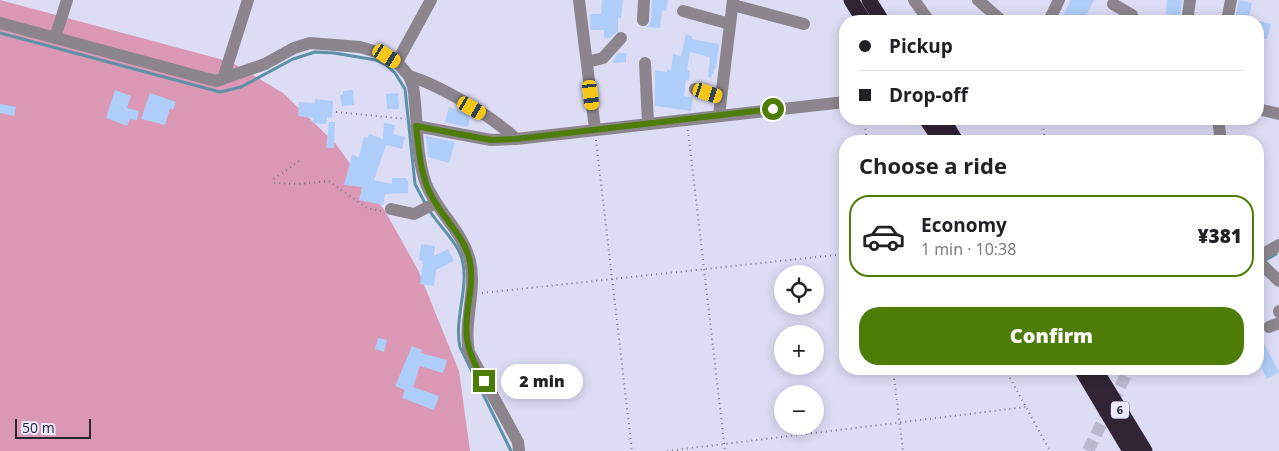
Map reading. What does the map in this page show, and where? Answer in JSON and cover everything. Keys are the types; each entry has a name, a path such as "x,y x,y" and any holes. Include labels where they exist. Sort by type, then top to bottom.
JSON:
{"highway":[{"path":"851,0 860,15"},
{"path":"869,0 878,15"},
{"name":"6","path":"1085,375 1130,451"},
{"name":"6","path":"1099,375 1145,451"}],"street":[{"path":"55,38 67,0"},
{"path":"223,79 248,0"},
{"path":"397,62 431,0"},
{"path":"579,0 595,129"},
{"path":"643,20 644,0"},
{"path":"914,0 925,15"},
{"path":"978,0 995,15"},
{"path":"1052,15 1059,0"},
{"path":"1188,15 1190,0"},
{"path":"1228,15 1230,0"},
{"path":"719,115 733,2 804,24"},
{"path":"1113,4 1130,12 1132,15"},
{"path":"683,10 730,24"},
{"path":"0,23 216,81 265,64 294,48 310,43 360,47 387,56 397,62 409,76 418,119 416,126 431,206 468,252 471,264 466,337 469,352 518,442 519,451"},
{"path":"587,62 603,58 621,38"},
{"path":"644,63 648,123"},
{"path":"409,76 425,81 496,122 516,139"},
{"path":"696,89 721,97"},
{"path":"416,126 491,140 516,139 687,118 839,103"},
{"path":"1264,110 1279,114"},
{"path":"391,209 409,214 431,206"},
{"path":"1264,258 1279,245"},
{"path":"1264,267 1279,281"}],"path":[{"path":"336,112 403,119"},
{"path":"687,118 725,451"},
{"path":"595,129 632,451"},
{"path":"299,161 274,178 274,183 298,184 329,181 367,208 379,211 391,209"},
{"path":"470,294 839,255"},
{"path":"894,375 903,451"},
{"path":"1008,375 1050,451"},
{"path":"667,451 1026,407"}],"shaded area":[{"path":"0,0 231,62 283,93 335,143 385,211 418,270 459,371 470,451 0,451"}],"building":[{"path":"602,0 623,0 621,18 618,18 618,31 610,38 604,38 604,30 591,30 590,14 601,14"},
{"path":"652,0 668,0 666,11 662,10 660,28 647,27 651,21"},
{"path":"1071,0 1094,0 1086,15 1063,15"},
{"path":"1167,0 1182,0 1180,15 1166,14"},
{"path":"1239,0 1252,3 1249,15 1236,15"},
{"path":"1264,22 1271,24 1267,39 1264,38"},
{"path":"686,34 692,36 692,39 719,44 716,68 711,78 708,77 710,57 690,52 687,70 690,71 689,81 686,80 684,96 693,98 691,111 655,106 655,70 667,72 667,69 671,70 673,54 681,56"},
{"path":"618,53 626,53 626,62 612,63"},
{"path":"115,90 131,96 127,108 139,111 137,120 130,119 127,126 106,118"},
{"path":"353,90 354,105 342,106 340,95 343,94 343,91"},
{"path":"150,93 176,102 173,110 170,108 165,125 141,119"},
{"path":"398,93 399,109 387,109 386,94"},
{"path":"315,99 333,101 332,118 327,117 326,124 312,123 313,118 298,116 299,102 315,103"},
{"path":"0,104 16,107 14,116 0,113"},
{"path":"449,107 470,115 468,127 445,122"},
{"path":"329,122 335,122 334,148 326,148"},
{"path":"384,123 395,125 393,134 405,137 402,149 386,145 374,180 392,184 392,178 406,178 408,181 408,193 385,194 383,205 359,200 362,187 344,185 352,155 359,157 364,137 368,138 369,134 383,139"},
{"path":"426,136 455,142 449,163 428,157"},
{"path":"421,244 435,246 434,256 448,249 454,261 436,270 434,286 420,284 423,261 419,260"},
{"path":"378,338 387,340 384,352 375,349"},
{"path":"1264,343 1279,372 1267,379 1264,373"},
{"path":"412,346 422,350 421,353 447,360 443,373 420,366 413,387 439,396 434,410 402,398 405,390 395,386"}],"waterway":[{"path":"0,33 220,92 241,87 293,59 315,52 376,60 386,65 395,73 405,89 415,184 426,205"},
{"path":"429,210 452,240 463,262 464,286 459,323 460,347 511,451"},
{"path":"1264,261 1276,254"}],"tunnel":[{"path":"1088,451 1126,375"}],"route":[{"path":"484,381 469,352 466,337 471,284 471,264 468,252 432,196 425,180 416,126 491,140 516,139 773,109"}]}
